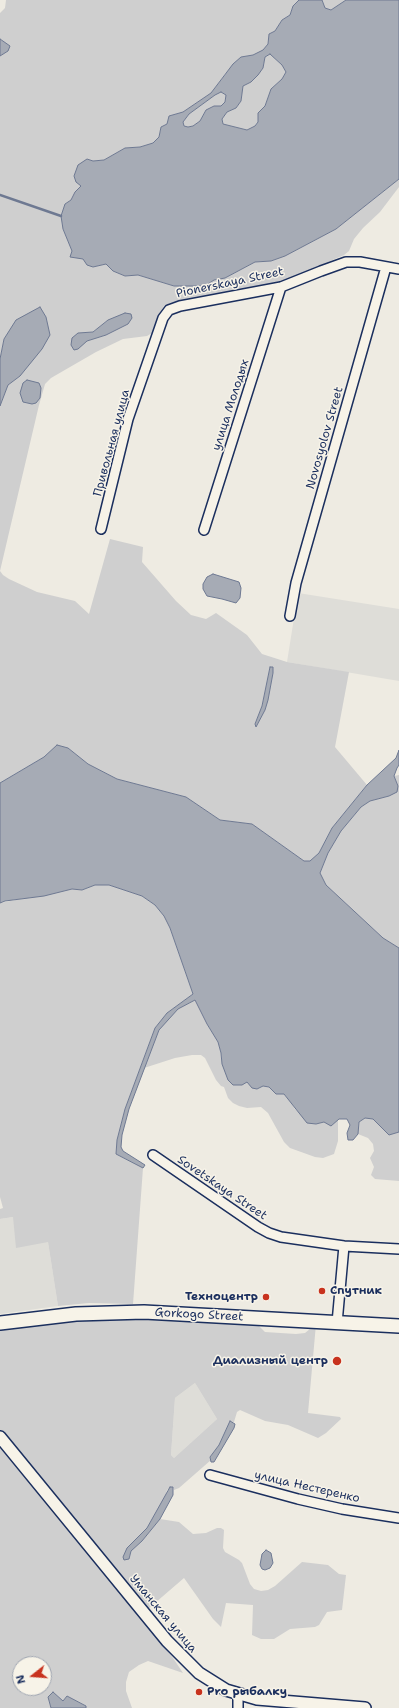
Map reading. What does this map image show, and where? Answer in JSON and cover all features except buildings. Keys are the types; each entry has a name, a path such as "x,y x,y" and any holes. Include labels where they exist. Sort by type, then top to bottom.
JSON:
{"main road":[{"name":"Gorkogo Street","path":"0,1323 76,1314 144,1312 399,1326"}],"street":[{"name":"Pionerskaya Street","path":"163,318 169,310 174,308 281,287 346,262 360,262 399,269"},
{"name":"Novosyolov Street","path":"290,616 296,583 386,267"},
{"name":"улица Молодых","path":"204,530 281,287"},
{"name":"Привольная улица","path":"102,529 128,419 163,318"},
{"name":"Sovetskaya Street","path":"153,1155 269,1233 281,1237 344,1246 399,1249"},
{"path":"337,1323 344,1246"},
{"name":"Уманская улица","path":"0,1437 167,1641 185,1661 205,1678 238,1694 268,1701 365,1708"},
{"name":"улица Нестеренко","path":"210,1475 298,1499 342,1509 399,1518"},
{"path":"238,1694 238,1708"}],"shaded area":[{"path":"6,0 299,0 293,6 290,15 282,20 275,31 269,34 268,44 263,51 253,55 241,57 225,74 211,93 183,112 169,116 167,124 161,127 159,137 153,143 140,147 125,148 104,160 93,161 87,159 81,186 75,192 71,200 65,204 63,229 76,257 84,259 93,267 106,264 113,271 125,276 138,275 174,286 205,286 214,280 225,278 255,262 271,261 285,256 336,229 399,179 399,187 380,212 354,239 349,251 344,255 286,280 170,303 164,306 158,316 152,333 147,336 123,339 96,352 51,378 45,384 0,571 0,406 8,385 20,376 4,339 0,359 0,56 8,51 3,41 0,39 0,13 5,8","holes":["108,320 128,324 106,335 87,341 78,333 93,332"]},
{"path":"299,0 322,0 325,8 331,10 346,0 399,0 399,179 336,229 285,256 271,261 255,262 225,278 214,280 205,286 174,286 138,275 125,276 113,271 106,264 93,267 87,265 83,259 70,257 72,251 63,229 61,216 65,204 71,200 75,192 81,186 76,182 74,176 78,165 87,159 93,161 104,160 125,148 140,147 153,143 159,137 161,127 167,124 169,116 183,112 211,93 233,64 241,57 253,55 263,50 268,44 269,34 275,31 282,20 290,15 293,6","holes":["270,54 282,65 286,72 282,79 271,89 265,106 258,113 258,122 255,126 247,130 223,124 222,119 227,112 236,108 241,101 243,86 251,82 258,75 263,68 265,57","221,92 226,95 225,102 221,106 214,106 206,110 200,121 193,126 184,126 183,122 189,114"]},
{"path":"322,0 346,0 331,10 325,8"},
{"path":"0,39 10,46 8,51 0,56"},
{"path":"270,53 282,65 286,72 282,79 271,89 265,106 258,113 258,122 255,126 247,130 223,124 222,119 227,112 236,108 241,101 243,86 251,82 263,68 265,57"},
{"path":"221,91 226,95 225,102 221,107 214,106 206,110 200,121 193,126 184,126 183,122 189,114"},
{"path":"40,307 46,317 50,335 42,349 20,376 8,385 0,406 0,359 4,339 16,320"},
{"path":"125,313 131,314 132,318 128,324 106,335 87,341 78,349 74,350 71,345 72,338 78,333 93,332 108,320"},
{"path":"27,380 39,383 41,388 40,398 36,403 32,404 23,402 20,393 23,383"},
{"path":"110,539 143,547 142,562 176,601 191,615 206,619 216,613 247,635 262,654 287,662 349,672 335,747 367,785 332,828 319,853 311,861 304,861 252,824 220,820 186,797 117,779 88,764 68,748 57,746 44,757 0,783 0,571 9,579 37,592 75,601 89,614","holes":["270,667 273,667 273,673 268,699 265,710 256,727 255,724 262,706"]},
{"path":"213,574 239,582 241,588 240,598 236,603 207,596 203,589 203,584 207,577"},
{"path":"298,593 399,609 399,681 287,662"},
{"path":"270,667 273,667 273,673 268,700 265,710 256,727 255,724 262,706"},
{"path":"57,745 68,748 88,764 117,779 186,797 220,820 252,824 304,861 310,861 319,853 332,828 367,785 396,758 399,750 399,765 394,776 398,786 397,792 389,796 370,801 361,807 341,831 328,853 320,873 326,885 383,938 399,948 399,1132 389,1135 373,1119 365,1118 359,1122 358,1134 353,1140 348,1140 347,1133 350,1125 347,1119 339,1119 331,1126 324,1122 316,1124 307,1123 284,1094 276,1094 269,1087 263,1086 257,1089 252,1088 247,1082 242,1085 233,1085 228,1080 222,1064 218,1042 195,1000 178,1009 159,1030 129,1109 122,1135 121,1147 123,1151 145,1165 143,1168 116,1154 117,1140 125,1109 155,1028 167,1013 193,994 170,928 164,916 155,905 142,896 109,885 95,885 82,890 72,889 44,896 0,903 0,783 44,757"},
{"path":"399,775 399,948 383,938 326,885 320,873 328,853 341,831 361,807 370,801 389,796 398,786 394,776"},
{"path":"95,885 109,885 142,896 155,905 164,916 170,928 193,994 167,1013 155,1028 125,1109 117,1140 116,1154 143,1168 133,1304 89,1303 58,1306 48,1242 16,1248 13,1217 0,1219 0,1209 3,1208 0,1197 0,903 72,889 82,890"},
{"path":"195,1000 207,1024 218,1041 222,1064 257,1089 262,1086 269,1087 276,1094 284,1094 291,1101 295,1109 316,1124 338,1119 338,1141 334,1154 323,1158 315,1157 290,1148 284,1142 268,1113 261,1107 247,1108 239,1106 228,1098 224,1087 221,1086 216,1080 205,1058 201,1055 175,1058 144,1068 163,1023 178,1009"},
{"path":"365,1118 373,1119 389,1135 399,1132 399,1181 375,1179 371,1175 374,1167 370,1158 374,1151 373,1144 368,1138 358,1134 359,1122"},
{"path":"13,1217 48,1242 58,1306 0,1314 0,1219"},
{"path":"123,1318 259,1323 259,1326 265,1332 296,1334 305,1333 316,1324 308,1413 340,1417 341,1419 326,1433 318,1438 288,1425 265,1421 240,1410 237,1412 234,1422 230,1422 219,1445 210,1457 211,1460 179,1488 174,1490 173,1487 167,1490 166,1496 147,1528 127,1548 129,1559 131,1551 142,1541 160,1519 179,1522 193,1534 206,1533 217,1528 221,1528 224,1530 223,1548 225,1552 242,1563 250,1584 254,1589 261,1591 268,1590 275,1586 302,1562 328,1565 339,1574 346,1575 342,1610 327,1612 319,1625 315,1627 290,1629 274,1639 261,1639 252,1635 253,1605 226,1603 221,1627 213,1619 184,1578 148,1609 0,1430 0,1328 78,1320","holes":["195,1383 217,1419 174,1458 171,1455 175,1398"]},
{"path":"195,1383 217,1419 174,1458 171,1455 175,1398"},
{"path":"230,1421 235,1424 234,1428 214,1462 211,1462 210,1457 219,1445"},
{"path":"0,1447 173,1658 183,1673 148,1661 129,1672 126,1682 126,1691 132,1708 86,1708 86,1706 67,1696 63,1701 53,1692 52,1693 52,1656 12,1656 12,1696 49,1696 51,1708 0,1708"},
{"path":"170,1487 173,1487 173,1495 160,1519 142,1541 131,1551 129,1559 124,1560 123,1557 127,1548 147,1528"},
{"path":"266,1550 271,1553 273,1563 270,1568 265,1570 262,1569 260,1565 262,1554"},
{"path":"53,1692 63,1701 67,1696 86,1706 86,1708 51,1708 48,1697 52,1696"}],"waterway":[{"path":"0,195 61,216"}],"place":[{"name":"Спутник","path":"322,1291"},
{"name":"Техноцентр","path":"266,1297"},
{"name":"Диализный центр","path":"337,1361"},
{"name":"Pro рыбалку","path":"199,1692"}]}
